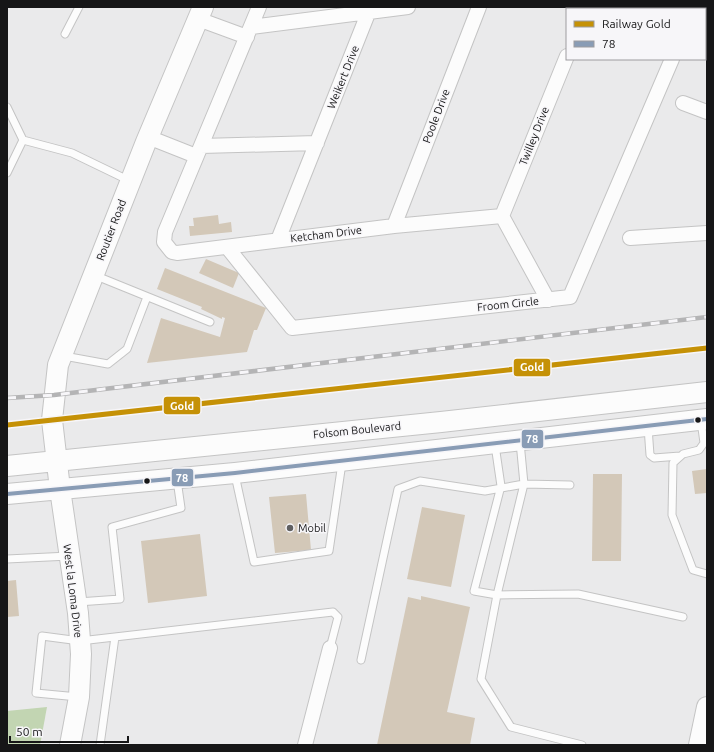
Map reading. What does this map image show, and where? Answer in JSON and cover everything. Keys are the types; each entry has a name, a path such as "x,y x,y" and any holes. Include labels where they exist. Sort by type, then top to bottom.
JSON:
{"main road":[{"name":"Routier Road","path":"56,461 53,410 58,365 148,137 200,13"},
{"name":"Folsom Boulevard","path":"7,466 441,422 707,392"},
{"path":"7,494 342,461 704,420"},
{"path":"342,461 354,450 368,443 426,435 441,422"},
{"name":"West la Loma Drive","path":"56,461 77,602 80,641 79,697 70,745"},
{"path":"699,745 707,707"}],"street":[{"path":"199,151 259,7"},
{"path":"200,13 249,32 369,11 408,7"},
{"name":"Poole Drive","path":"394,226 479,7"},
{"name":"Weikert Drive","path":"278,240 369,11"},
{"name":"Twilley Drive","path":"502,216 566,58"},
{"name":"Froom Circle","path":"227,247 292,328 570,297 672,60"},
{"path":"683,102 707,112"},
{"path":"148,137 199,151 317,143"},
{"name":"Ketcham Drive","path":"199,151 165,232 164,242 172,252 177,253 394,226 502,216"},
{"path":"502,216 548,300"},
{"path":"630,238 707,233"},
{"path":"305,745 330,648"}],"lane":[{"path":"65,34 79,7"},
{"path":"7,107 23,140 72,153 131,181"},
{"path":"7,173 23,140"},
{"path":"94,275 210,322"},
{"path":"62,356 108,364 127,350 147,297"},
{"path":"648,426 650,455 654,458 681,456 699,450 704,443 704,420"},
{"path":"520,442 524,484 497,595 481,679 511,727 582,745"},
{"path":"495,444 501,486 474,591 497,595 578,594 683,617"},
{"path":"681,456 672,463 672,515 693,570 707,574"},
{"path":"235,472 254,562 329,551 342,461"},
{"path":"77,602 120,599 112,527 182,508 177,478"},
{"path":"361,660 398,489 420,481 485,491 501,486 524,484 570,485"},
{"path":"7,559 69,556"},
{"path":"79,697 36,692 42,636 80,641 334,612 338,617 330,648"},
{"path":"100,745 116,637"}],"green space":[{"path":"47,707 40,745 7,745 7,711"}],"building":[{"path":"218,215 219,224 231,222 232,232 190,236 189,226 194,226 193,218"},
{"path":"206,259 239,273 233,288 199,273"},
{"path":"165,268 266,308 257,330 254,330 247,352 147,363 161,318 220,337 225,318 222,317 222,319 201,309 202,307 157,289"},
{"path":"707,469 707,493 695,494 692,471"},
{"path":"593,474 622,474 621,561 592,561"},
{"path":"306,494 311,550 275,553 269,497"},
{"path":"422,507 465,515 451,587 407,579"},
{"path":"200,534 207,596 148,603 141,541"},
{"path":"16,580 19,616 7,617 7,581"},
{"path":"421,596 470,607 447,712 475,718 470,745 377,745 408,597 421,600"}],"railway":[{"path":"7,398 54,395 707,317"}],"rail line":[{"name":"Gold","path":"7,425 707,348"}],"transit line":[{"name":"78","path":"7,494 235,473 707,419"}],"place":[{"name":"Mobil","path":"290,528"}]}
